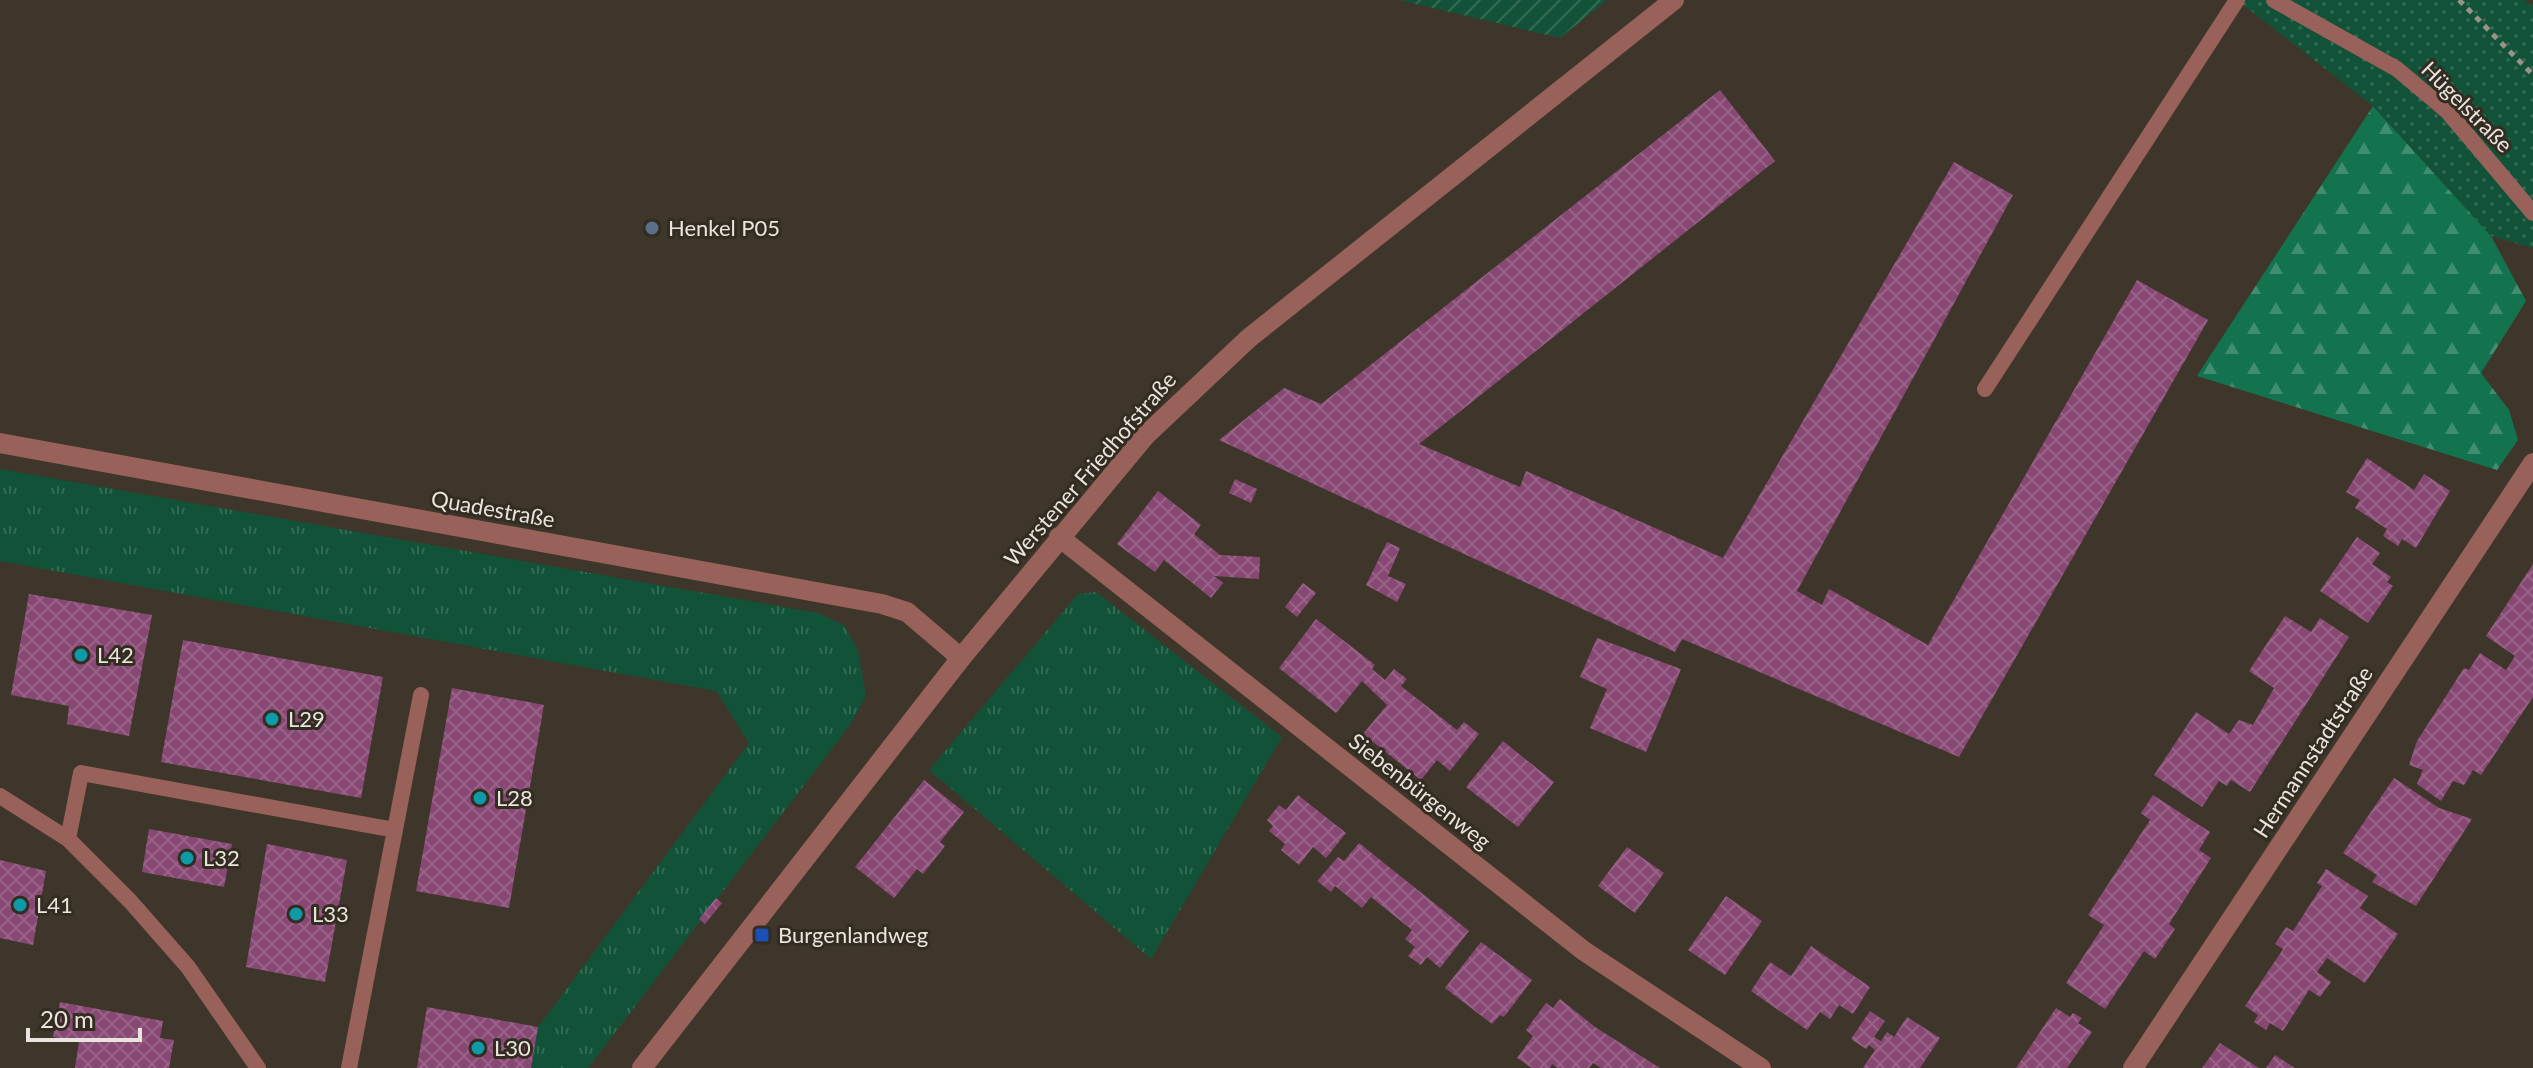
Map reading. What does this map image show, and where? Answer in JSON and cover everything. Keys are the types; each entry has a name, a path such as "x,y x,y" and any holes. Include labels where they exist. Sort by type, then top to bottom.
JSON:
{"street":[{"name":"Werstener Friedhofstraße","path":"642,1068 961,658 1145,436 1249,338 1674,0"},
{"name":"Quadestraße","path":"0,443 882,604 907,612 961,658"},
{"name":"Hermannstadtstraße","path":"2133,1068 2533,463"},
{"name":"Siebenbürgenweg","path":"1059,537 1584,951 1761,1068"}],"lane":[{"path":"1985,389 2237,0"},
{"name":"Hügelstraße","path":"2274,0 2397,69 2448,112 2533,213"},
{"path":"349,1068 421,695"},
{"path":"68,839 81,773 395,830"},
{"path":"0,796 68,839 130,901 188,967 258,1068"}],"path":[{"path":"2459,0 2533,75"}],"green space":[{"path":"1399,0 1607,0 1560,38"},
{"path":"2237,0 2524,0 2533,6 2533,248 2491,236 2373,106"},
{"path":"2373,106 2491,236 2526,301 2481,373 2509,410 2518,440 2497,470 2197,376"},
{"path":"0,469 818,613 844,625 858,651 866,696 850,725 588,1068 531,1068 538,1027 749,743 716,691 0,561"},
{"path":"1096,592 1282,737 1151,959 929,770 1078,594"}],"building":[{"path":"1720,90 1775,161 1419,444 1520,487 1526,471 1723,558 1954,162 2013,195 1797,591 1822,605 1829,589 1928,645 2137,280 2208,320 1959,757 1682,639 1675,652 1219,440 1284,388 1321,404"},
{"path":"2367,458 2414,490 2424,474 2450,491 2416,548 2402,539 2398,546 2383,536 2387,529 2355,508 2360,500 2346,492"},
{"path":"1235,479 1257,489 1251,503 1229,493"},
{"path":"1158,491 1201,525 1194,534 1220,555 1260,557 1259,579 1214,576 1223,583 1211,598 1164,560 1155,572 1117,544"},
{"path":"2357,537 2380,553 2372,564 2391,577 2387,582 2393,586 2368,623 2320,591"},
{"path":"1387,542 1400,548 1388,576 1406,584 1397,602 1366,585"},
{"path":"2533,564 2533,697 2481,775 2473,770 2464,785 2453,781 2441,801 2417,784 2423,770 2409,765 2417,741 2464,668 2469,670 2480,653 2506,670 2515,656 2486,636"},
{"path":"1303,583 1316,593 1297,617 1285,607"},
{"name":"L42","path":"29,594 152,615 129,736 67,724 69,706 11,695"},
{"path":"2285,616 2311,632 2320,618 2349,637 2250,792 2231,780 2227,786 2219,781 2202,807 2154,775 2196,712 2229,734 2239,720 2253,725 2274,688 2249,671"},
{"path":"1316,619 1375,665 1372,669 1385,680 1394,669 1407,679 1401,686 1457,730 1464,722 1479,734 1450,771 1437,760 1421,780 1363,734 1387,705 1362,681 1336,713 1279,668"},
{"path":"1597,638 1681,669 1646,752 1590,728 1607,689 1580,677"},
{"name":"L29","path":"183,640 383,677 361,798 161,762"},
{"name":"L28","path":"452,688 544,705 509,908 416,891"},
{"path":"1503,741 1554,782 1518,827 1466,787"},
{"path":"2394,778 2439,808 2472,819 2416,906 2372,882 2377,875 2343,853"},
{"path":"924,780 964,812 940,842 945,846 923,874 917,869 894,898 855,867"},
{"path":"1298,795 1346,833 1326,858 1313,847 1299,865 1281,850 1285,844 1269,831 1273,826 1267,820 1279,805 1286,810"},
{"path":"2153,795 2210,832 2199,850 2211,858 2169,924 2175,929 2155,959 2144,951 2105,1009 2066,983 2104,925 2088,915 2150,820 2141,813"},
{"name":"L32","path":"149,829 232,844 224,887 142,872"},
{"path":"1359,843 1469,931 1440,968 1427,957 1421,965 1408,956 1415,947 1405,939 1412,930 1371,897 1362,908 1335,886 1331,892 1317,881 1338,857 1344,861"},
{"name":"L33","path":"267,844 347,860 325,982 246,967"},
{"path":"1627,847 1664,873 1635,913 1598,886"},
{"name":"L41","path":"0,860 46,871 33,945 0,938"},
{"path":"2326,869 2368,896 2360,908 2398,934 2365,983 2327,958 2317,972 2331,982 2320,997 2309,990 2283,1031 2270,1023 2266,1030 2254,1022 2258,1015 2245,1006 2283,949 2275,944 2286,927 2293,931 2322,886 2317,883"},
{"path":"1726,896 1762,921 1725,975 1688,950"},
{"path":"716,898 722,903 705,924 699,919"},
{"path":"1481,942 1532,980 1504,1017 1500,1015 1492,1024 1445,988"},
{"path":"1811,946 1870,987 1853,1014 1839,1005 1830,1019 1820,1012 1807,1030 1751,991 1770,962 1791,976"},
{"path":"1560,999 1595,1027 1660,1068 1601,1068 1593,1063 1589,1068 1558,1068 1552,1064 1550,1068 1532,1068 1517,1058 1533,1036 1526,1030 1546,1003 1553,1008"},
{"path":"60,1002 163,1021 160,1038 174,1040 169,1068 75,1068 79,1042 53,1037"},
{"name":"L30","path":"427,1007 538,1027 531,1068 417,1068"},
{"path":"2056,1008 2070,1017 2073,1013 2082,1018 2078,1023 2092,1032 2067,1068 2016,1068"},
{"path":"1870,1011 1885,1021 1874,1037 1881,1041 1887,1032 1894,1037 1907,1017 1940,1038 1920,1068 1863,1068 1875,1050 1869,1045 1866,1049 1851,1039"},
{"path":"2220,1043 2259,1068 2202,1068"},
{"path":"2275,1055 2295,1068 2266,1068"}],"place":[{"name":"Henkel P05","path":"652,228"},
{"name":"L42","path":"81,655"},
{"name":"L29","path":"272,719"},
{"name":"L28","path":"480,798"},
{"name":"L32","path":"187,858"},
{"name":"L41","path":"20,905"},
{"name":"L33","path":"296,914"},
{"name":"Burgenlandweg","path":"762,935"},
{"name":"L30","path":"478,1048"}]}
